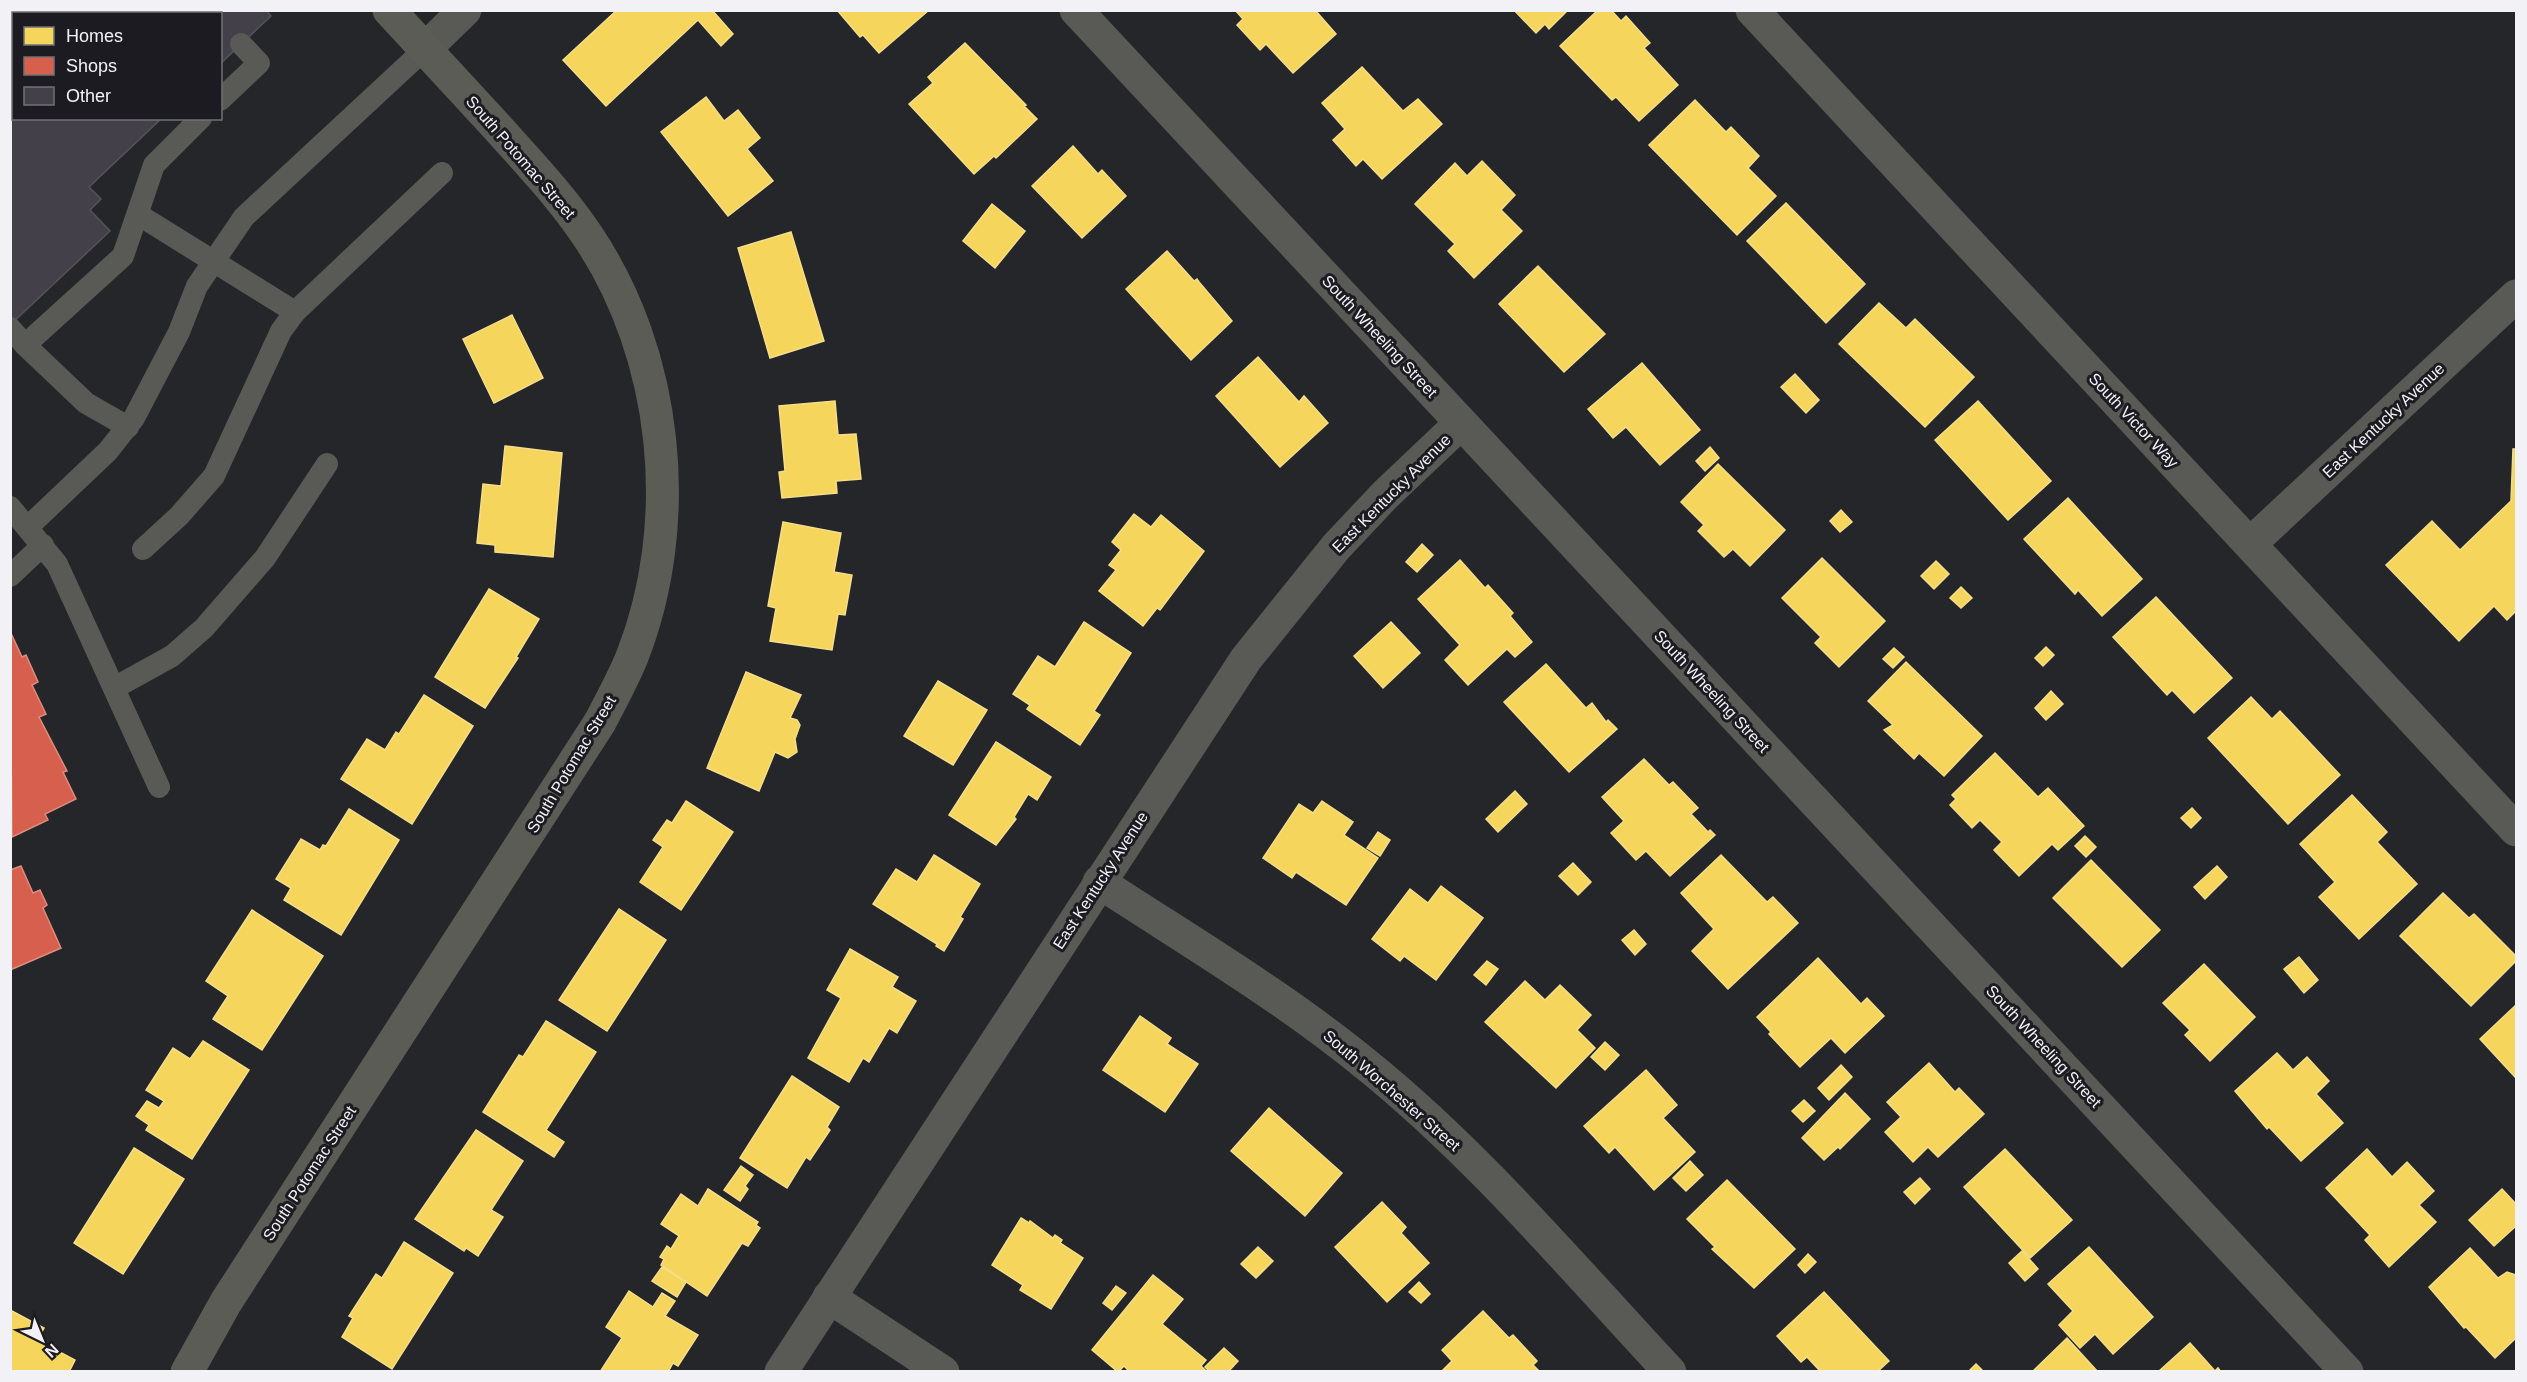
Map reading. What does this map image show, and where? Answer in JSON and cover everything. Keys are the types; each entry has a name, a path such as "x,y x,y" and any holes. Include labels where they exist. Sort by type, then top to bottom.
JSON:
{"street":[{"name":"South Potomac Street","path":"187,1371 226,1302 600,722 632,657 653,586 662,514 660,441 647,369 622,300 587,236 543,178 389,10"},
{"path":"425,49 465,10"},
{"name":"South Wheeling Street","path":"1076,10 2347,1371"},
{"name":"South Victor Way","path":"1752,10 2517,830"},
{"name":"East Kentucky Avenue","path":"2250,544 2517,296"},
{"name":"East Kentucky Avenue","path":"781,1371 1205,717 1289,602 1385,495 1461,423"},
{"name":"South Worchester Street","path":"1099,882 1314,1024 1368,1065 1468,1156 1670,1371"},
{"path":"829,1297 943,1371"}],"lane":[{"path":"222,98 259,63 241,44"},
{"path":"28,526 108,451 128,427 156,379 179,332 197,286 244,217 425,49"},
{"path":"25,345 123,256 139,215 154,165 199,120"},
{"path":"143,549 179,516 214,476 281,331 295,312 442,173"},
{"path":"139,215 295,312"},
{"path":"10,328 86,402 128,427"},
{"path":"114,688 172,656 204,628 265,558 327,464"},
{"path":"10,507 28,526 57,564 159,787"},
{"path":"10,576 43,545"}],"building: Homes":[{"path":"617,10 712,10 733,34 721,46 698,20 606,106 563,60"},
{"path":"837,10 929,10 879,53 863,35 860,37"},
{"path":"1235,10 1315,10 1336,34 1293,73 1266,44 1260,50 1237,25 1243,19"},
{"path":"1514,10 1568,10 1549,29 1545,24 1536,33"},
{"path":"1598,10 1611,10 1621,21 1626,16 1650,43 1644,48 1678,85 1639,121 1616,97 1612,100 1560,46"},
{"path":"965,43 1037,119 996,158 994,156 974,174 909,104 933,83 928,77"},
{"path":"1362,67 1403,111 1418,99 1442,124 1382,179 1363,159 1356,166 1333,140 1345,129 1322,103"},
{"path":"706,97 724,121 738,110 760,138 747,149 773,181 728,216 661,132"},
{"path":"1695,100 1726,132 1731,127 1759,156 1748,168 1776,196 1737,235 1649,145"},
{"path":"1073,146 1098,174 1102,170 1126,196 1082,238 1032,186"},
{"path":"1482,161 1515,195 1501,210 1522,231 1474,278 1448,251 1455,244 1415,204 1455,163 1467,176"},
{"path":"1786,203 1865,284 1826,323 1747,241"},
{"path":"992,204 1025,231 995,268 963,241"},
{"path":"791,232 824,341 770,358 738,248"},
{"path":"1167,251 1194,281 1197,279 1232,321 1191,360 1126,289"},
{"path":"1538,266 1605,334 1564,372 1499,304"},
{"path":"1879,303 1906,328 1915,319 1974,377 1925,427 1839,344"},
{"path":"512,315 543,378 494,403 463,339"},
{"path":"1258,357 1299,402 1304,396 1328,423 1280,467 1216,396"},
{"path":"1642,363 1700,430 1660,465 1626,427 1613,438 1588,409"},
{"path":"1795,374 1819,400 1806,413 1781,387"},
{"path":"835,401 838,435 856,434 861,479 836,481 837,493 782,498 779,472 785,471 779,406"},
{"path":"1978,401 2051,481 2008,520 1935,440"},
{"path":"505,446 562,453 553,557 495,552 495,545 477,543 483,484 501,486"},
{"path":"1710,447 1719,458 1705,471 1696,461"},
{"path":"2513,449 2516,449 2516,611 2507,620 2494,606 2459,641 2386,565 2432,521 2460,550 2511,501"},
{"path":"1718,464 1785,530 1750,566 1733,549 1724,557 1698,531 1704,525 1681,502"},
{"path":"2068,498 2142,579 2102,616 2078,590 2075,594 2024,539"},
{"path":"1841,510 1852,522 1840,532 1830,521"},
{"path":"1134,514 1151,527 1161,515 1204,551 1160,610 1157,608 1143,626 1099,591 1116,570 1109,565 1121,550 1112,542"},
{"path":"783,522 841,533 834,572 852,575 845,615 838,614 832,650 770,641 776,608 768,606"},
{"path":"1422,544 1433,555 1417,572 1406,562"},
{"path":"1822,558 1885,621 1839,667 1815,643 1821,637 1782,598"},
{"path":"1460,560 1485,588 1488,585 1513,613 1510,616 1532,642 1515,657 1507,649 1468,685 1445,660 1460,645 1418,599"},
{"path":"1936,561 1949,574 1934,589 1921,576"},
{"path":"1961,587 1972,598 1961,608 1950,598"},
{"path":"489,589 539,619 516,657 518,658 485,708 435,677"},
{"path":"2156,597 2232,678 2194,713 2172,690 2167,695 2113,637"},
{"path":"1084,622 1131,653 1094,711 1100,715 1080,745 1027,709 1030,705 1013,694 1038,656 1055,667"},
{"path":"1391,622 1420,653 1383,688 1354,656"},
{"path":"2046,647 2054,655 2043,666 2035,658"},
{"path":"1894,648 1904,657 1893,668 1883,659"},
{"path":"1906,662 1982,736 1944,776 1919,753 1914,759 1884,730 1893,725 1868,701"},
{"path":"1546,664 1586,708 1592,703 1606,722 1608,720 1617,729 1569,772 1504,702"},
{"path":"746,672 801,695 790,718 797,720 800,725 795,739 797,752 788,758 775,752 759,791 707,768"},
{"path":"938,681 987,710 953,765 904,736"},
{"path":"2051,691 2063,704 2046,720 2035,708"},
{"path":"424,695 473,726 412,824 341,779 367,739 385,750 396,732 399,734"},
{"path":"2251,697 2272,719 2280,711 2340,775 2288,824 2208,738"},
{"path":"996,742 1051,777 1037,800 1028,794 1014,817 1016,819 996,845 949,815"},
{"path":"1995,753 2038,797 2048,788 2084,826 2058,850 2052,844 2019,876 1994,850 2002,842 1980,820 1972,828 1950,805 1956,799 1952,795"},
{"path":"1644,759 1669,785 1673,782 1698,808 1691,814 1708,832 1710,830 1715,835 1670,876 1646,851 1636,860 1611,833 1624,821 1602,797"},
{"path":"1515,791 1527,804 1498,832 1486,819"},
{"path":"2352,795 2387,832 2377,842 2417,884 2359,939 2319,897 2335,882 2300,844"},
{"path":"686,801 733,832 681,910 640,882 663,847 653,840 667,820 672,823"},
{"path":"1322,801 1353,822 1344,835 1378,858 1346,905 1296,872 1292,878 1263,858 1299,804 1313,813"},
{"path":"2192,808 2201,818 2191,828 2181,818"},
{"path":"349,809 399,840 341,935 284,900 291,888 276,879 301,839 320,850 323,845 326,846"},
{"path":"1378,832 1390,840 1380,856 1367,848"},
{"path":"2085,836 2096,847 2086,857 2075,846"},
{"path":"934,855 980,884 960,917 963,919 944,951 936,946 937,944 873,904 896,869 917,882"},
{"path":"1721,855 1767,902 1773,897 1798,923 1728,989 1692,951 1714,929 1681,893"},
{"path":"2091,860 2160,930 2122,967 2053,898"},
{"path":"1573,863 1591,882 1578,895 1559,876"},
{"path":"2217,866 2227,877 2205,899 2194,887"},
{"path":"1441,886 1483,918 1436,980 1404,956 1400,961 1372,939 1410,889 1428,903"},
{"path":"2443,893 2469,918 2474,914 2516,956 2516,961 2471,1006 2400,936"},
{"path":"619,909 666,940 607,1031 559,1000"},
{"path":"252,910 323,956 262,1050 213,1019 228,996 206,981"},
{"path":"1634,930 1646,944 1635,955 1622,940"},
{"path":"850,949 898,977 892,987 916,1001 897,1033 889,1028 869,1062 863,1058 849,1082 808,1058 841,998 827,990"},
{"path":"2299,957 2318,980 2304,993 2284,969"},
{"path":"1818,958 1861,1004 1867,998 1884,1016 1845,1053 1831,1038 1800,1067 1769,1034 1771,1032 1757,1017"},
{"path":"1487,961 1498,969 1486,985 1474,975"},
{"path":"2204,964 2255,1017 2210,1061 2185,1035 2190,1030 2163,1003"},
{"path":"1525,981 1545,1000 1560,985 1591,1015 1577,1030 1595,1048 1556,1088 1485,1022"},
{"path":"2516,1005 2516,1078 2480,1039"},
{"path":"1140,1016 1171,1038 1167,1044 1198,1064 1165,1112 1103,1070"},
{"path":"546,1021 596,1052 546,1130 564,1142 554,1157 483,1112 519,1055 523,1057"},
{"path":"203,1041 249,1070 192,1159 146,1130 149,1125 136,1116 147,1101 159,1108 164,1101 146,1090 173,1048 190,1059"},
{"path":"1605,1042 1619,1055 1605,1070 1591,1057"},
{"path":"2277,1053 2293,1070 2307,1057 2329,1081 2316,1094 2343,1123 2301,1161 2269,1127 2267,1129 2235,1091"},
{"path":"1929,1063 1955,1092 1959,1088 1984,1114 1938,1157 1928,1147 1913,1162 1885,1132 1901,1117 1887,1102"},
{"path":"1841,1065 1852,1077 1829,1100 1818,1088"},
{"path":"1646,1070 1677,1105 1663,1118 1695,1152 1654,1190 1615,1147 1609,1153 1584,1126"},
{"path":"792,1076 839,1107 827,1127 830,1130 810,1160 806,1157 787,1188 740,1158"},
{"path":"1845,1093 1870,1119 1840,1149 1838,1147 1824,1160 1802,1138"},
{"path":"1804,1100 1815,1111 1803,1122 1792,1111"},
{"path":"1269,1108 1342,1173 1305,1216 1231,1151"},
{"path":"476,1130 523,1161 491,1210 503,1217 478,1256 466,1248 464,1251 415,1219"},
{"path":"134,1148 184,1179 123,1274 74,1243"},
{"path":"2005,1149 2072,1220 2030,1258 1964,1187"},
{"path":"2367,1149 2392,1177 2407,1162 2434,1191 2419,1205 2436,1222 2389,1267 2365,1240 2370,1235 2326,1188"},
{"path":"1690,1161 1703,1175 1686,1191 1673,1178"},
{"path":"741,1166 753,1175 745,1186 748,1189 740,1201 724,1190"},
{"path":"1920,1178 1930,1189 1915,1204 1904,1192"},
{"path":"1727,1180 1795,1249 1754,1288 1712,1249 1715,1247 1687,1219"},
{"path":"708,1189 758,1222 756,1225 760,1228 748,1246 742,1243 707,1296 661,1265 664,1259 660,1257 667,1246 671,1249 679,1236 661,1224 681,1194 698,1206"},
{"path":"2502,1189 2516,1204 2516,1226 2494,1246 2469,1220"},
{"path":"1382,1202 1406,1227 1401,1233 1429,1263 1387,1302 1335,1247"},
{"path":"1021,1218 1029,1223 1030,1221 1053,1238 1055,1235 1062,1240 1060,1243 1083,1258 1051,1309 1020,1290 1023,1285 992,1265"},
{"path":"404,1242 453,1273 392,1369 342,1337 353,1318 349,1316 376,1274 382,1278"},
{"path":"1258,1247 1273,1261 1256,1278 1241,1264"},
{"path":"2089,1247 2153,1317 2113,1354 2095,1334 2080,1348 2059,1325 2073,1311 2048,1284"},
{"path":"2470,1248 2498,1278 2507,1272 2516,1275 2516,1338 2495,1358 2466,1327 2464,1328 2429,1287"},
{"path":"2022,1251 2038,1269 2025,1281 2009,1263"},
{"path":"1808,1254 1816,1262 1805,1273 1798,1265"},
{"path":"662,1267 686,1282 677,1297 652,1281"},
{"path":"1153,1275 1183,1299 1162,1324 1206,1360 1201,1366 1207,1372 1130,1372 1124,1366 1118,1372 1092,1350"},
{"path":"1419,1282 1430,1294 1421,1303 1409,1292"},
{"path":"1116,1286 1126,1293 1112,1310 1103,1303"},
{"path":"629,1291 653,1307 662,1293 675,1301 665,1316 698,1335 678,1366 673,1363 668,1372 600,1372 622,1338 606,1327"},
{"path":"1824,1292 1889,1361 1877,1372 1821,1372 1807,1357 1801,1362 1777,1336"},
{"path":"10,1310 44,1328 37,1340 75,1360 69,1372 10,1372"},
{"path":"1483,1311 1509,1338 1513,1335 1537,1361 1533,1365 1540,1372 1441,1372 1452,1361 1442,1350"},
{"path":"2067,1338 2098,1372 2032,1372"},
{"path":"2190,1343 2215,1371 2218,1368 2221,1372 2158,1372"},
{"path":"1224,1348 1238,1361 1228,1372 1210,1372 1205,1367"},
{"path":"1976,1364 1984,1372 1968,1372"}],"building: Shops":[{"path":"10,631 22,657 26,655 38,682 32,685 46,714 39,717 67,771 63,772 76,799 45,814 48,820 12,837"},
{"path":"21,866 33,893 40,890 47,905 43,908 61,948 10,970 10,870"}],"building: Other":[{"path":"63,10 266,10 271,16 222,62 222,12 61,12"},
{"path":"12,58 12,120 160,120 89,187 101,199 90,210 110,231 10,325 10,60"}]}
